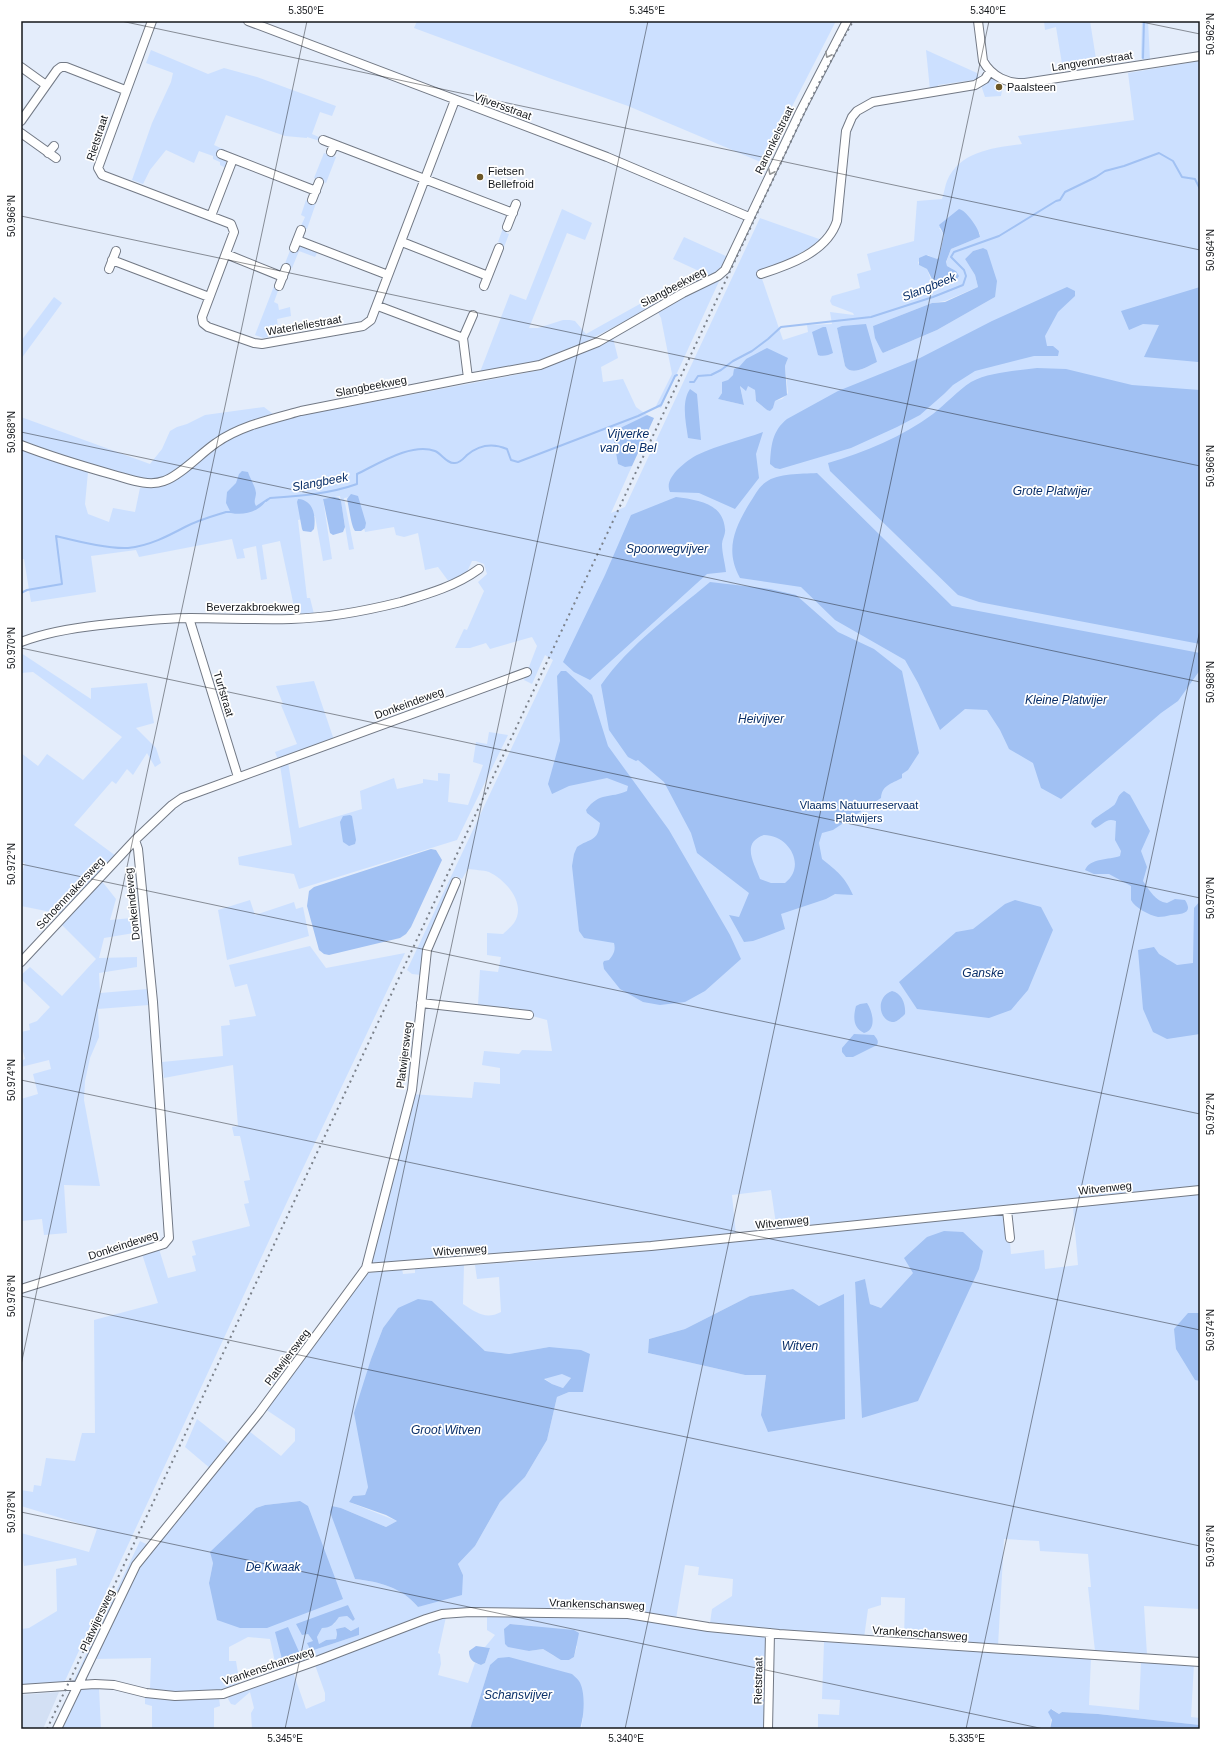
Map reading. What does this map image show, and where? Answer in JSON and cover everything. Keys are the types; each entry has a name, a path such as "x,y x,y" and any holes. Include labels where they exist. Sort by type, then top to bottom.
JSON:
{"street":[{"name":"Rietstraat","path":"152,21 98,163 98,168 102,175 231,224 234,232 202,317 203,322"},
{"name":"Vijversstraat","path":"248,21 607,157 749,217"},
{"name":"Ranonkelstraat","path":"725,270 806,98 847,21"},
{"path":"761,274 783,267 820,246 826,241 834,229 837,221 846,131 857,110 873,102 975,85 985,79 990,72 983,61 978,21"},
{"name":"Langvennestraat","path":"990,72 1011,82 1025,83 1200,56"},
{"path":"21,67 46,85"},
{"path":"21,121 57,70 61,67 66,67 126,90"},
{"name":"Waterleliestraat","path":"203,322 208,327 254,343 262,344 363,326 371,320 378,306 388,275 402,242 455,100"},
{"path":"21,133 56,158"},
{"path":"323,140 333,148 425,178 513,213"},
{"path":"48,153 54,146"},
{"path":"221,154 316,191"},
{"path":"211,216 233,159"},
{"path":"312,200 319,182"},
{"path":"507,227 516,204"},
{"path":"301,230 296,244 388,275"},
{"path":"402,242 488,276"},
{"path":"484,286 499,248"},
{"path":"109,269 116,251"},
{"path":"226,254 282,277"},
{"path":"112,260 209,297"},
{"path":"279,286 286,268"},
{"name":"Slangbeekweg","path":"21,445 69,463 140,482 154,483 165,481 174,476 216,443 232,434 271,420 300,411 540,365 577,352 598,342 683,293 718,276 725,270"},
{"path":"378,306 463,338"},
{"path":"468,378 463,338 473,315"},
{"name":"Beverzakbroekweg","path":"21,642 41,635 72,629 123,623 189,618 292,619 353,612 386,606 421,596 468,577 478,569"},
{"name":"Turfstraat","path":"189,618 238,777"},
{"name":"Donkeindeweg","path":"21,1289 164,1244 169,1238 153,1002 138,849 135,840 172,804 182,798 527,672"},
{"name":"Schoenmakersweg","path":"21,962 135,840"},
{"name":"Platwijersweg","path":"57,1729 136,1565 259,1413 366,1268 412,1090 427,950 456,882"},
{"path":"421,1003 529,1015"},
{"name":"Witvenweg","path":"366,1268 651,1246 1200,1190"},
{"path":"1006,1210 1010,1238"},
{"name":"Vrankenschansweg","path":"21,1690 78,1685 114,1684 146,1693 175,1696 223,1694 319,1660 426,1619 442,1614 470,1612 628,1614 708,1627 770,1633 1200,1662"},
{"name":"Rietstraat","path":"768,1729 770,1633"}],"shaded area":[{"path":"59,1692 43,1729 21,1729 21,1695"}],"green space":[{"path":"417,21 836,21 763,163 628,106 414,28"},
{"path":"1044,21 1090,21 1097,65 1063,70 1056,27 1045,30"},
{"path":"1142,21 1148,21 1150,60 1145,61 1141,58"},
{"path":"151,50 208,74 224,68 257,77 336,106 332,116 320,112 312,134 321,138 320,141 307,137 285,136 226,115 214,145 225,150 224,152 219,150 217,155 226,160 226,168 220,165 220,162 213,159 213,156 199,151 194,163 166,150 150,170 143,184 132,180 152,123 171,82 173,73 146,63"},
{"path":"926,50 977,73 979,80 974,83 973,80 938,85 938,89 930,90"},
{"name":"Vlaams Natuurreservaat Platwijers","path":"1200,61 1200,1609 1144,1606 1147,1655 1095,1651 1088,1587 1091,1587 1088,1554 1040,1551 1039,1541 1004,1539 998,1646 904,1640 905,1598 881,1597 881,1605 868,1609 864,1638 771,1631 710,1623 712,1609 732,1596 733,1579 698,1575 699,1567 685,1565 676,1619 593,1610 440,1609 362,1641 277,1671 270,1639 248,1637 229,1647 229,1661 236,1661 240,1685 218,1691 195,1693 150,1690 151,1658 93,1659 135,1571 249,1431 281,1456 295,1441 295,1429 265,1409 367,1273 402,1269 403,1274 415,1273 415,1268 464,1265 463,1304 477,1313 491,1315 501,1312 499,1277 477,1279 475,1265 554,1259 1004,1213 1008,1218 1011,1254 1044,1250 1045,1269 1078,1265 1073,1207 1147,1198 1147,1191 777,1231 771,1190 732,1195 736,1235 476,1258 374,1265 372,1259 390,1193 410,1094 472,1098 474,1082 500,1084 500,1068 482,1065 484,1051 519,1054 522,1050 552,1051 547,1020 503,1008 478,1005 480,970 498,972 501,957 487,955 487,933 503,934 514,923 518,908 513,893 502,881 489,872 468,869 462,879 456,876 423,953 421,975 412,974 407,970 553,660 545,655 532,684 524,680 537,646 532,637 490,649 486,643 470,648 455,648 464,629 467,630 484,591 478,582 487,574 484,564 472,561 466,574 449,582 438,567 425,570 418,533 404,537 396,535 394,527 365,532 357,496 344,498 354,549 349,550 340,496 323,499 332,559 323,561 315,516 298,520 307,598 310,598 314,614 296,616 280,541 262,545 267,579 261,580 256,546 243,549 245,558 237,559 232,539 139,557 136,550 91,556 96,592 31,602 24,559 21,559 21,448 88,472 85,504 88,514 109,522 113,508 135,512 140,488 164,486 176,479 234,436 255,428 288,418 541,370 613,338 618,358 601,367 603,382 623,379 636,407 647,415 612,433 618,464 632,466 611,513 625,507 760,218 822,240 786,262 760,273 783,340 808,332 807,325 832,324 830,312 854,315 853,313 832,305 830,301 832,296 860,288 857,274 871,270 867,254 914,241 917,201 942,199 947,181 960,163 978,153 1000,147 1022,144 1018,136 1134,120 1128,73","holes":["939,228 980,233 980,237 951,249 946,263 947,266 956,271 932,283 927,269 919,265 918,262 928,255 937,260 939,258 944,235","983,248 995,297 937,330 883,353 873,326 932,303 945,301 978,287 975,275 965,259 973,251","837,328 877,362 856,371 848,369 845,366","746,359 787,361 785,366 788,393 782,399 775,401 773,408 767,410 756,401 755,390 750,386 740,385 744,405 718,399 722,393 723,387","913,1273 863,1418 855,1283 865,1280 870,1304 881,1308","793,1289 819,1306 761,1415 766,1375 745,1375 648,1353 649,1339 685,1329 750,1296","432,1301 485,1351 509,1354 549,1347 583,1392 569,1392 557,1397 547,1440 525,1477 500,1502 475,1546 458,1564 463,1575 432,1602 418,1607 397,1590 381,1584 355,1579 332,1506 341,1508 386,1527 397,1521 349,1502 353,1496 365,1495 368,1487 364,1385 371,1359 383,1328 398,1308","300,1501 209,1583 213,1563 256,1508 265,1505","348,1605 355,1619 353,1621 347,1616 339,1617 334,1624 322,1628 317,1637 319,1644 326,1640 336,1639 336,1629 345,1627 359,1635 311,1651 313,1641 308,1634"]},
{"path":"990,77 1003,85 1001,96 985,97 981,85"},
{"path":"324,153 336,157 326,183 314,178"},
{"path":"306,200 316,203 307,229 304,229 301,226 305,217 301,215"},
{"path":"562,209 592,223 585,240 567,233 529,328 538,328 563,320 570,320 575,321 586,334 699,271 673,259 684,237 728,257 722,267 703,281 575,347 540,361 480,372 510,294 526,300"},
{"path":"503,228 507,229 506,233 509,234 504,247 498,242"},
{"path":"303,246 318,251 315,257 299,251 292,268 284,266 291,248 297,250 299,247"},
{"path":"721,277 661,408 656,406 672,374 661,318 658,312"},
{"path":"274,286 279,288 274,302 278,304 279,310 290,307 291,316 277,319 279,335 263,338 255,335"},
{"path":"54,297 62,303 21,359 21,341"},
{"path":"264,407 273,414 233,430 171,474 155,482 133,480 21,441 21,417 150,464 162,449 170,431 177,427 205,415"},
{"path":"21,653 91,699 91,688 147,683 154,723 136,728 156,748 161,763 155,767 147,753 133,775 127,769 116,784 112,781 74,825 116,856 61,914 21,906 21,876 25,863 21,862 21,753 38,766 47,754 83,780 122,737 33,672 21,673"},
{"path":"314,681 334,740 278,760 275,752 297,744 281,705 283,704 276,686"},
{"path":"489,732 508,735 457,840 299,889 294,874 239,865 238,857 292,845 280,765 288,762 299,828 362,809 360,791 394,778 397,789 423,783 423,779 438,781 438,773 450,774 448,802 468,805 483,765 473,762 476,742 487,744"},
{"path":"101,880 116,899 110,920 132,918 134,933 104,938 99,958 137,957 137,967 99,973 100,993 148,989 149,1005 98,1009 99,1037 90,1058 85,1081 84,1100 100,1186 64,1185 67,1233 44,1235 42,1219 21,1221 21,1099 38,1094 33,1074 51,1069 49,1060 21,1067 21,1061 25,1059 21,1044 21,1032 30,1030 29,1024 37,1021 50,1007 21,979 21,975 30,967 62,996 96,959 61,924"},
{"path":"250,900 255,915 294,902 296,909 303,907 309,936 227,960 218,910"},
{"path":"310,946 326,968 405,953 287,1202 64,1683 21,1686 21,1629 29,1628 57,1611 56,1569 77,1565 76,1558 24,1566 21,1550 21,1533 89,1552 97,1529 21,1506 21,1490 33,1492 34,1485 41,1486 46,1458 75,1461 82,1433 95,1433 94,1320 158,1303 142,1254 159,1249 168,1278 196,1271 192,1256 196,1255 192,1241 250,1226 244,1204 249,1203 244,1181 250,1180 240,1136 234,1136 232,1127 238,1126 233,1065 164,1078 162,1062 223,1056 221,1026 230,1025 229,1020 256,1016 247,984 235,987 229,965"},
{"path":"562,1373 571,1378 563,1388 552,1384 544,1378"},
{"path":"197,1419 230,1445 211,1469 185,1447"},
{"path":"140,1541 148,1545 78,1681 73,1682"},
{"path":"487,1616 636,1619 767,1637 770,1729 581,1729 583,1718 490,1665 470,1729 252,1729 251,1713 254,1708 250,1692 235,1705 231,1704 228,1699 229,1696 293,1672 306,1709 325,1701 325,1693 315,1665 439,1618 446,1617 438,1653 440,1654 441,1664 438,1675 468,1683 475,1663 481,1665 485,1663 490,1648 485,1647 495,1635 487,1630","holes":["510,1624 533,1626 577,1646 574,1657 569,1660 554,1656 543,1649 529,1651 523,1649"]},
{"path":"824,1642 1091,1658 1089,1705 1139,1710 1141,1661 1194,1664 1191,1717 1200,1718 1200,1725 1098,1714 1062,1712 1059,1714 1052,1709 1050,1729 818,1729 818,1714 839,1715 840,1700 822,1699"},
{"path":"82,1688 99,1688 101,1729 60,1729 79,1690"},
{"path":"145,1695 219,1697 220,1706 214,1708 214,1729 152,1729 152,1706 145,1704"}],"water":[{"path":"959,209 962,210 972,221 978,230 980,237 951,249 946,262 947,266 956,271 959,276 952,283 936,287 927,269 919,265 919,258 926,255 937,259 939,258 944,235 939,225"},
{"path":"983,248 987,250 997,281 995,297 937,330 883,353 875,338 873,326 932,303 945,302 978,287 975,275 965,259 973,251"},
{"path":"1067,287 1075,291 1075,296 1058,312 1045,336 1047,346 1053,346 1059,351 1058,356 1034,356 975,371 953,385 920,415 851,448 780,469 775,468 770,464 773,439 778,429 787,419 838,391 920,358 992,321"},
{"path":"1200,287 1200,361 1144,357 1159,325 1143,324 1129,330 1121,311"},
{"path":"866,324 877,362 860,370 852,371 845,366 837,328 842,326"},
{"path":"826,327 833,353 822,356 818,355 812,332"},
{"path":"767,348 788,358 785,366 787,395 775,401 773,408 770,411 756,401 755,390 748,386 746,391 740,386 744,405 718,399 722,393 722,382 728,380 733,375 734,369 739,367 746,359"},
{"name":"Grote Platwijer","path":"1037,368 1066,369 1132,385 1200,390 1200,644 979,602 958,595 830,471 828,463 869,449 909,430 933,414 971,382 995,374"},
{"path":"690,389 697,394 701,440 688,438 685,419 685,406 687,394"},
{"name":"Vijverke van de Bel","path":"647,415 654,418 632,466 625,467 618,464 612,432"},
{"path":"763,432 756,454 759,478 735,509 699,493 670,492 670,481 673,476 677,470 692,458 713,448"},
{"path":"242,471 248,472 254,485 256,493 256,506 268,498 261,506 252,512 242,514 231,513 226,503 227,492 236,483 239,474"},
{"name":"Kleine Platwijer","path":"817,473 952,606 1200,653 1200,670 1178,701 1161,713 1061,799 1041,788 1033,763 1009,749 1000,730 987,710 965,709 940,730 918,683 905,660 835,620 801,587 740,578 735,568 733,559 733,540 739,522 758,489 766,482 777,477 790,474"},
{"path":"351,494 358,496 366,523 365,528 361,531 355,531 352,525 347,499"},
{"path":"334,497 339,498 341,501 345,527 343,532 333,535 330,533 323,499"},
{"name":"Spoorwegvijver","path":"676,497 708,504 720,513 725,529 722,551 726,572 707,574 590,680 574,672 563,662 605,575 631,515"},
{"path":"298,499 308,502 313,510 315,524 314,529 311,532 303,531 302,529 297,502"},
{"name":"Heivijver","path":"710,582 770,589 796,595 838,632 874,649 902,671 919,753 908,770 902,774 902,778 883,790 881,798 833,830 822,833 819,843 822,859 847,883 853,895 835,894 826,899 781,914 785,929 753,941 744,942 729,915 739,917 749,893 697,853 691,833 664,782 638,760 636,761 628,757 609,730 601,685 612,670 638,643","holes":["764,835 773,836 781,840 787,846 795,860 795,868 785,883 771,883 760,879 751,854 751,848 757,839"]},
{"path":"561,671 566,671 592,695 608,746 669,830 730,935 741,959 705,991 685,1002 660,1005 643,1002 620,989 604,969 603,963 604,961 609,960 613,955 615,948 614,943 584,938 579,931 572,866 574,854 577,847 595,837 600,823 587,813 586,810 596,800 605,796 627,791 628,786 607,778 569,786 552,794 548,784 560,741 557,676"},
{"path":"1124,791 1130,795 1150,831 1141,851 1147,867 1143,881 1153,895 1163,902 1167,903 1175,899 1185,900 1188,908 1187,911 1160,917 1151,915 1133,903 1131,900 1131,886 1109,874 1094,874 1085,870 1087,866 1095,861 1120,856 1121,851 1115,840 1116,821 1107,821 1095,828 1091,824 1094,819 1115,804 1119,795"},
{"path":"343,816 352,816 356,840 355,844 349,846 343,842 340,822"},
{"path":"431,849 436,850 442,860 411,927 406,934 400,938 329,955 324,954 319,950 307,906 309,891 314,887"},
{"name":"Ganske","path":"1015,900 1041,907 1053,930 1028,990 1011,1010 989,1018 917,1009 899,982 956,932 973,929 1005,904"},
{"path":"1200,901 1200,1034 1167,1039 1153,1032 1143,1009 1138,950 1154,947 1159,954 1177,965 1193,963 1194,908"},
{"path":"892,991 898,994 903,1000 905,1011 905,1014 895,1022 892,1022 884,1017 881,1008 883,998"},
{"path":"867,1003 873,1020 871,1028 864,1033 860,1031 856,1025 854,1014 856,1006"},
{"path":"854,1034 874,1035 878,1041 877,1045 853,1057 846,1057 842,1052 842,1048"},
{"path":"944,1231 963,1232 983,1251 979,1269 918,1401 862,1418 855,1282 865,1279 870,1304 881,1308 913,1273 904,1258 927,1237"},
{"name":"Witven","path":"793,1289 819,1306 844,1294 845,1419 768,1432 761,1415 766,1375 745,1375 648,1353 649,1339 685,1329 750,1296"},
{"name":"Groot Witven","path":"418,1299 432,1301 485,1351 509,1354 549,1347 581,1350 590,1354 583,1392 569,1392 557,1397 547,1440 525,1477 500,1502 475,1546 458,1564 463,1575 462,1595 418,1607 397,1590 381,1584 355,1579 330,1512 332,1506 341,1508 386,1527 397,1521 386,1515 349,1502 353,1496 365,1495 368,1487 354,1413 371,1359 383,1328 398,1308","holes":["562,1374 571,1378 563,1388 544,1379"]},
{"path":"1188,1313 1200,1313 1200,1381 1195,1380 1176,1349 1174,1329"},
{"name":"De Kwaak","path":"300,1501 308,1506 343,1599 267,1628 240,1628 217,1620 209,1583 213,1563 210,1552 256,1508 265,1505"},
{"path":"348,1605 355,1619 353,1621 347,1616 339,1617 332,1625 322,1628 317,1637 319,1644 326,1640 336,1639 336,1629 345,1627 351,1631 359,1627 359,1635 311,1651 307,1643 313,1641 308,1634 302,1635 296,1624"},
{"path":"510,1624 574,1630 579,1633 574,1657 569,1660 561,1660 543,1649 529,1651 508,1647 505,1644 504,1629"},
{"path":"288,1627 300,1654 282,1659 275,1632"},
{"path":"476,1646 490,1648 485,1663 481,1665 474,1662 470,1657 469,1651"},
{"name":"Schansvijver","path":"509,1657 572,1674 579,1681 583,1691 583,1718 580,1729 470,1729 490,1665 498,1658"},
{"path":"1051,1709 1059,1714 1062,1712 1098,1714 1200,1725 1200,1729 1050,1729 1052,1720 1048,1712"}],"waterway":[{"path":"1143,58 1144,21"},
{"name":"Slangbeek","path":"690,382 694,382 698,376 711,375 721,370 733,361 752,351 781,327 871,317 933,297 963,285 966,276 964,270 951,257 954,252 999,236 1060,200 1065,192 1105,171 1124,166 1159,153 1173,161 1182,177 1195,179 1200,189"},
{"name":"Slangbeek","path":"266,501 270,498 325,492 357,484 357,474 395,455 416,449 426,449 438,452 449,462 457,463 476,449 486,446 497,446 507,449 511,460 518,462 638,416 661,405 675,376 677,375"},
{"name":"Slangbeek","path":"21,593 27,590 62,584 56,536 102,546 120,548 136,547 158,540 206,518 226,512 233,512"}],"railway":[{"path":"47,1729 800,122 820,81 853,21"}],"place":[{"name":"Paalsteen","path":"999,87"},
{"name":"Fietsen Bellefroid","path":"480,177"}]}
